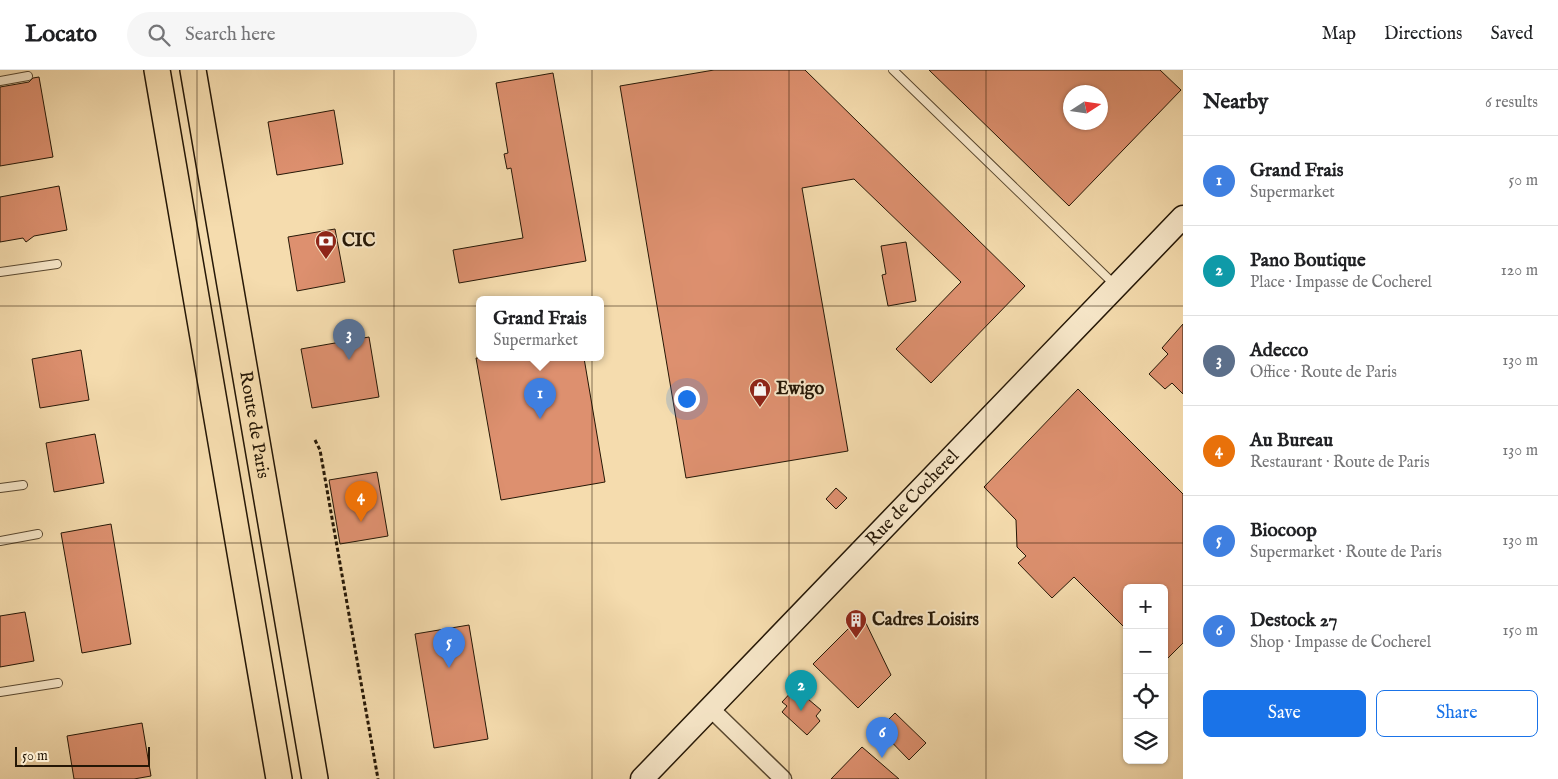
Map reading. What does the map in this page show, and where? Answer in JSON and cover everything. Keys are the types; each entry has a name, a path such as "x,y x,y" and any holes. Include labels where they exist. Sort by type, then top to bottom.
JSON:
{"main road":[{"name":"Route de Paris","path":"157,70 278,779"},
{"name":"Route de Paris","path":"192,70 315,779"}],"street":[{"name":"Rue de Cocherel","path":"642,779 1183,217"},
{"path":"710,708 784,779"}],"lane":[{"path":"892,70 1116,287"},
{"path":"0,81 28,76"},
{"path":"0,272 58,264"},
{"path":"0,488 23,485"},
{"path":"0,541 38,534"},
{"path":"0,692 58,683"}],"path":[{"path":"315,440 320,450 378,779"}],"building":[{"path":"714,70 805,70 1025,286 931,383 896,349 961,282 854,179 802,188 848,451 686,478 620,86"},
{"path":"929,70 1160,70 1181,90 1069,206"},
{"path":"553,73 586,261 459,283 453,250 523,238 511,168 507,169 504,154 508,153 496,83"},
{"path":"39,77 53,157 0,166 0,87 29,82 33,78"},
{"path":"334,110 343,164 277,175 268,122"},
{"path":"59,186 67,230 34,236 26,242 23,238 0,242 0,197"},
{"path":"335,229 345,282 297,291 288,237"},
{"path":"906,242 916,301 888,306 882,275 886,274 881,246"},
{"path":"1183,324 1183,394 1172,383 1165,389 1149,374 1168,354 1162,348"},
{"path":"369,337 379,397 312,408 301,349"},
{"path":"81,350 89,400 40,408 32,359"},
{"path":"477,361 585,361 605,482 501,500"},
{"path":"1078,389 1183,494 1183,643 1168,658 1168,584 1123,584 1123,626 1074,577 1052,598 1018,563 1026,556 1017,547 1016,520 984,487"},
{"path":"95,434 104,483 54,492 46,443"},
{"path":"377,472 388,536 340,544 329,480"},
{"path":"836,488 847,498 836,509 826,499"},
{"path":"111,524 131,644 82,653 61,533"},
{"path":"25,612 34,661 0,667 0,616"},
{"name":"Cadres Loisirs","path":"862,615 891,675 858,708 813,664"},
{"path":"469,625 488,739 434,748 415,634"},
{"path":"795,688 821,710 816,716 820,721 807,735 782,712 787,706 782,702"},
{"path":"895,713 926,743 909,760 879,729"},
{"path":"142,723 151,776 134,779 74,779 67,736"},
{"path":"862,747 899,779 831,779"}],"place":[{"name":"CIC","path":"326,260"},
{"name":"Adecco","path":"349,360"},
{"name":"Ewigo","path":"760,408"},
{"name":"Grand Frais","path":"540,419"},
{"name":"Au Bureau","path":"361,522"},
{"name":"Cadres Loisirs","path":"856,639"},
{"name":"Biocoop","path":"449,668"},
{"name":"Pano Boutique","path":"801,711"},
{"name":"Destock 27","path":"882,758"}]}
